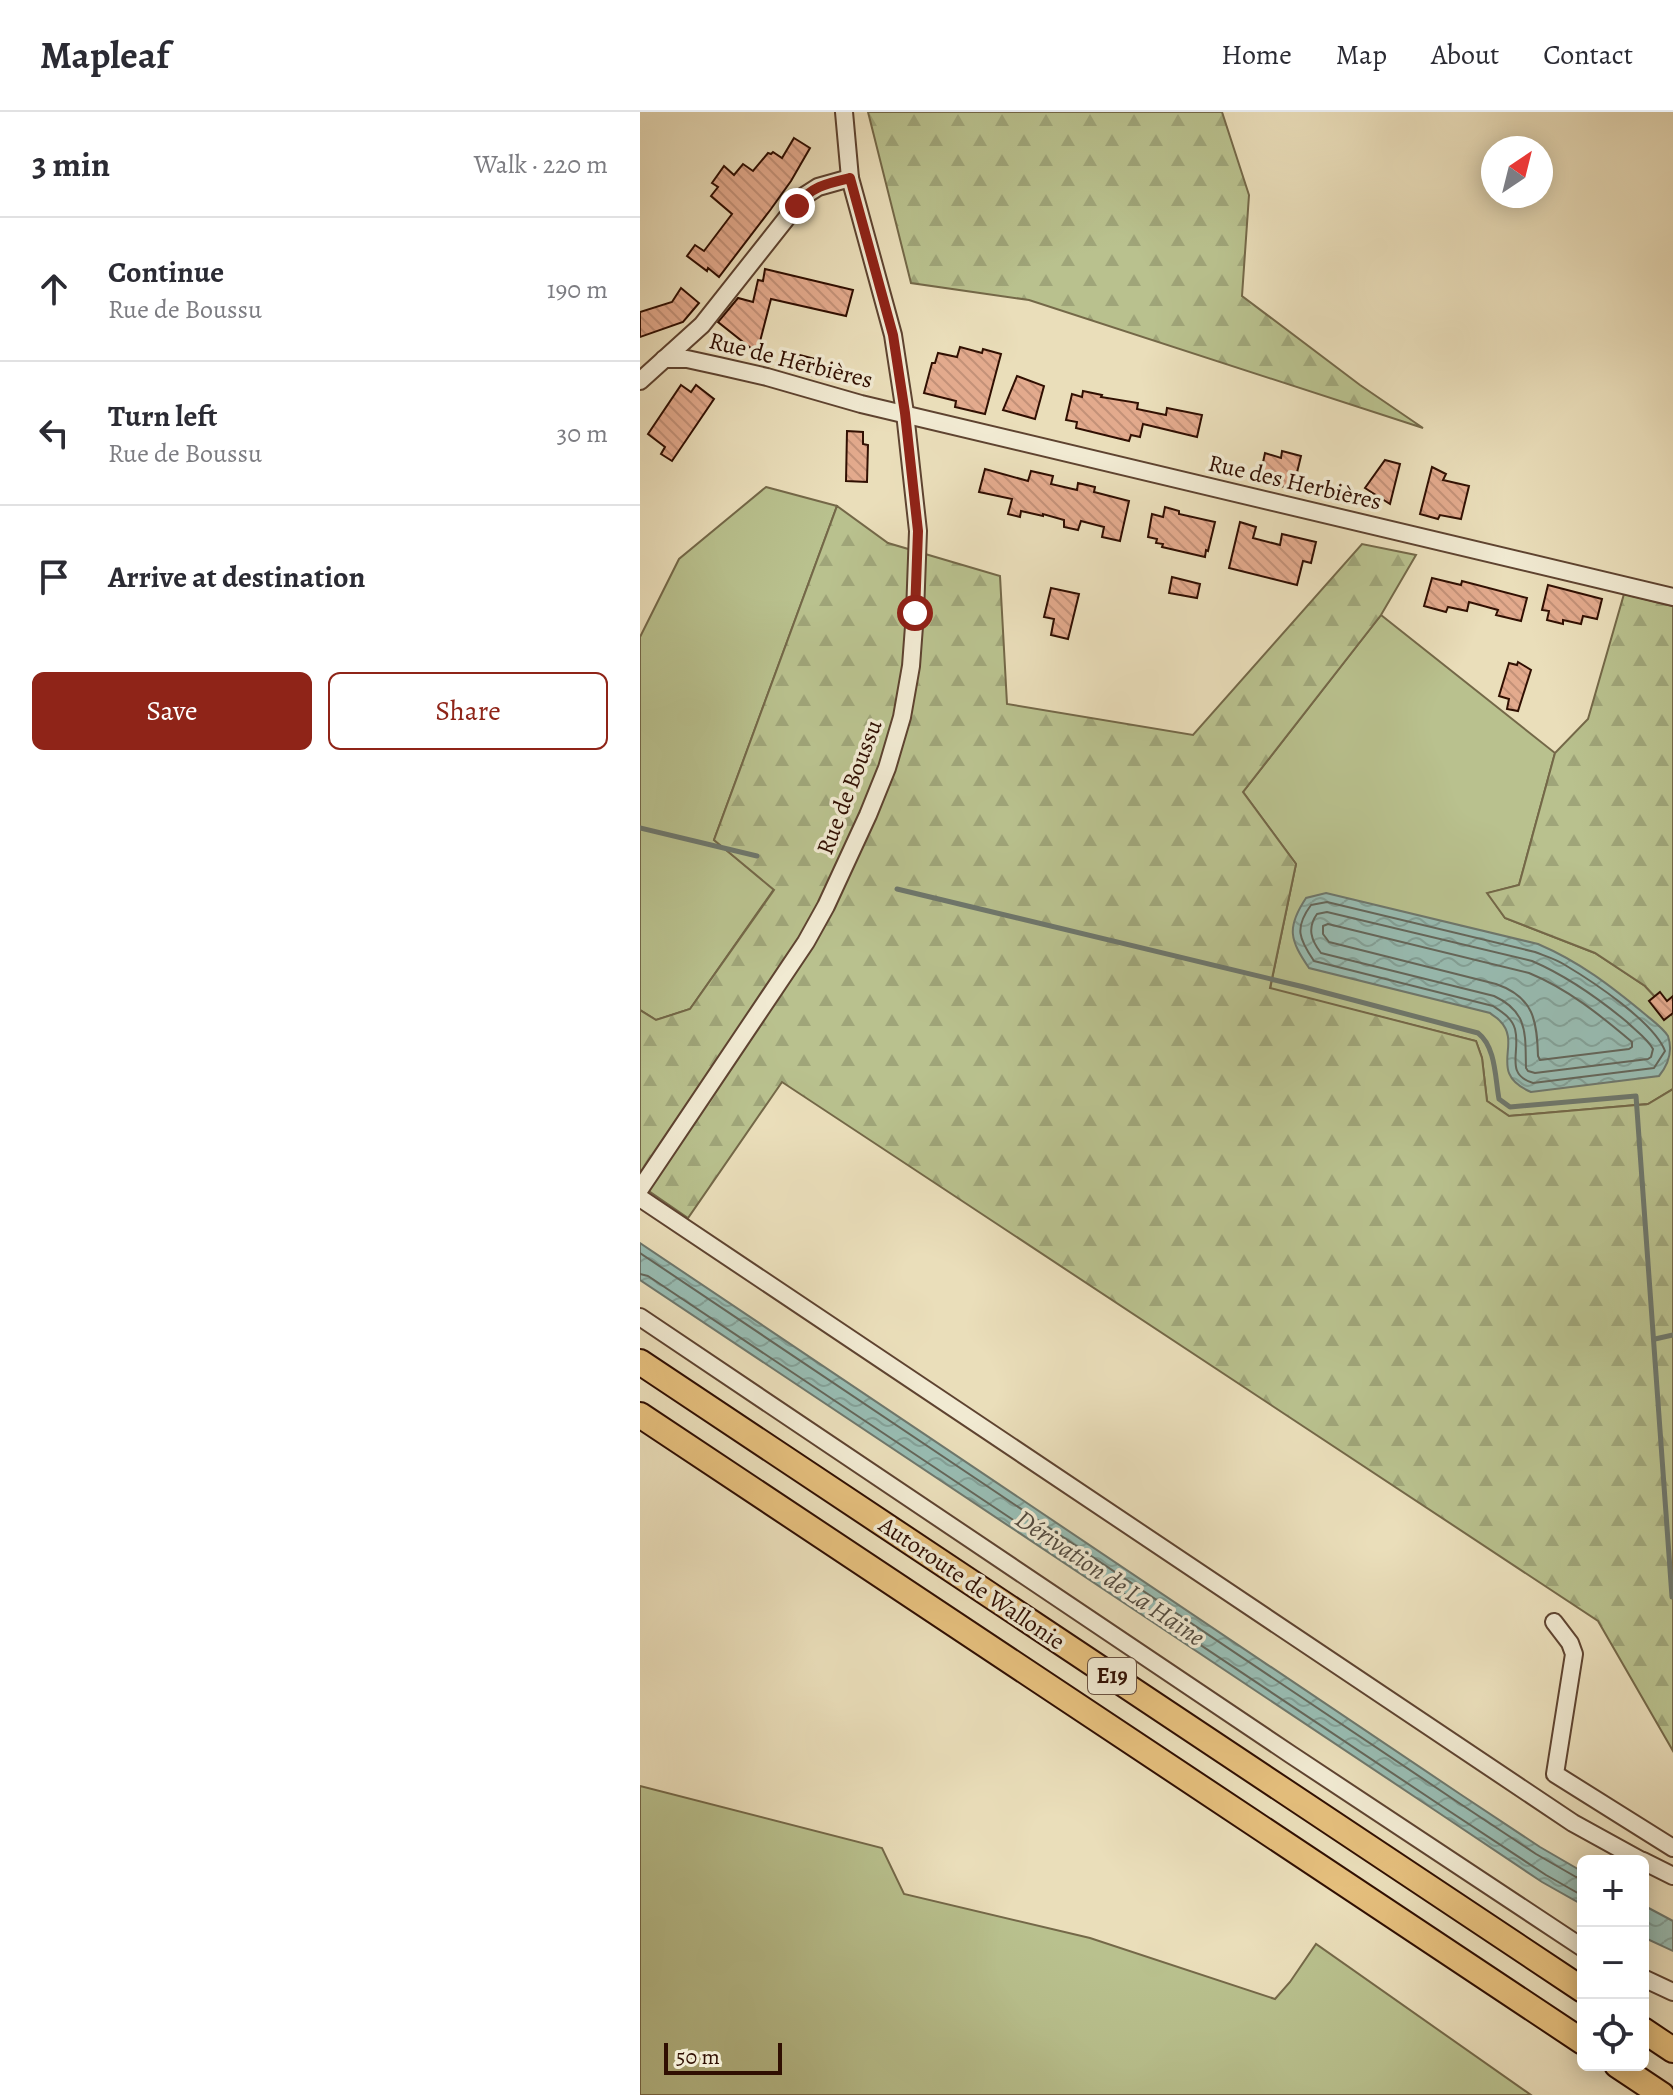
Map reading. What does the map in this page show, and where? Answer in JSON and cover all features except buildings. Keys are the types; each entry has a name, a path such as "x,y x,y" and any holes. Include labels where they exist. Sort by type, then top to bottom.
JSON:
{"highway":[{"name":"Autoroute de Wallonie","path":"640,1362 1577,1986"},
{"name":"Autoroute de Wallonie","path":"640,1415 1577,2038"},
{"path":"1649,2034 1673,2050"},
{"path":"1626,2071 1662,2095"}],"street":[{"name":"Rue de Boussu","path":"640,1189 806,942 826,906 868,815 902,717 915,613 918,531 893,335 850,178 844,112"},
{"path":"640,381 702,325 804,196 818,187 850,178"},
{"name":"Rue de Herbières","path":"664,359 687,359 719,366 905,413"},
{"name":"Rue des Herbières","path":"905,413 1673,597"},
{"path":"640,1198 1573,1823 1632,1855"},
{"path":"640,1317 1577,1944"},
{"path":"1554,1622 1570,1643 1574,1654 1555,1774 1673,1848"},
{"path":"1649,1864 1673,1876"},
{"path":"1649,1981 1673,1992"}],"green space":[{"path":"868,112 1222,112 1249,195 1242,296 1423,428 1029,300 911,283"},
{"path":"766,487 837,506 714,840 774,889 690,1009 656,1020 640,1010 640,637 679,559"},
{"path":"837,506 888,543 1000,576 1007,704 1193,735 1362,544 1416,555 1381,615 1243,792 1296,864 1270,988 1476,1041 1482,1058 1487,1101 1509,1116 1648,1104 1673,1089 1673,1751 1598,1621 782,1082 688,1218 640,1185 640,1010 656,1020 690,1009 774,890 714,840"},
{"path":"1624,594 1673,606 1673,1016 1645,986 1595,953 1505,918 1487,893 1519,885 1555,753 1588,719"},
{"path":"1381,615 1555,753 1519,885 1488,893 1505,918 1595,953 1645,986 1673,1016 1673,1089 1648,1104 1509,1116 1487,1101 1482,1058 1476,1041 1270,989 1296,864 1243,792"},
{"path":"640,1786 882,1848 904,1894 1090,1938 1275,1999 1316,1944 1531,2095 640,2095"}],"water":[{"path":"1326,893 1538,944 1553,951 1608,985 1663,1030 1670,1047 1665,1067 1659,1076 1531,1092 1510,1076 1506,1030 1490,1013 1309,968 1294,941 1293,926 1306,898"},
{"name":"Dérivation de La Haine","path":"640,1243 1460,1794 1577,1869 1577,1902 1542,1882 640,1280"},
{"path":"1649,1908 1673,1921 1673,1951 1649,1940"}],"waterway":[{"path":"640,828 757,856"},
{"path":"897,889 1304,987 1478,1033 1492,1054 1499,1099 1510,1107 1636,1096 1672,1597"},
{"path":"1655,1339 1673,1335"}],"route":[{"path":"797,206 804,196 818,187 850,178 893,335 905,413 918,531 915,613"}]}
